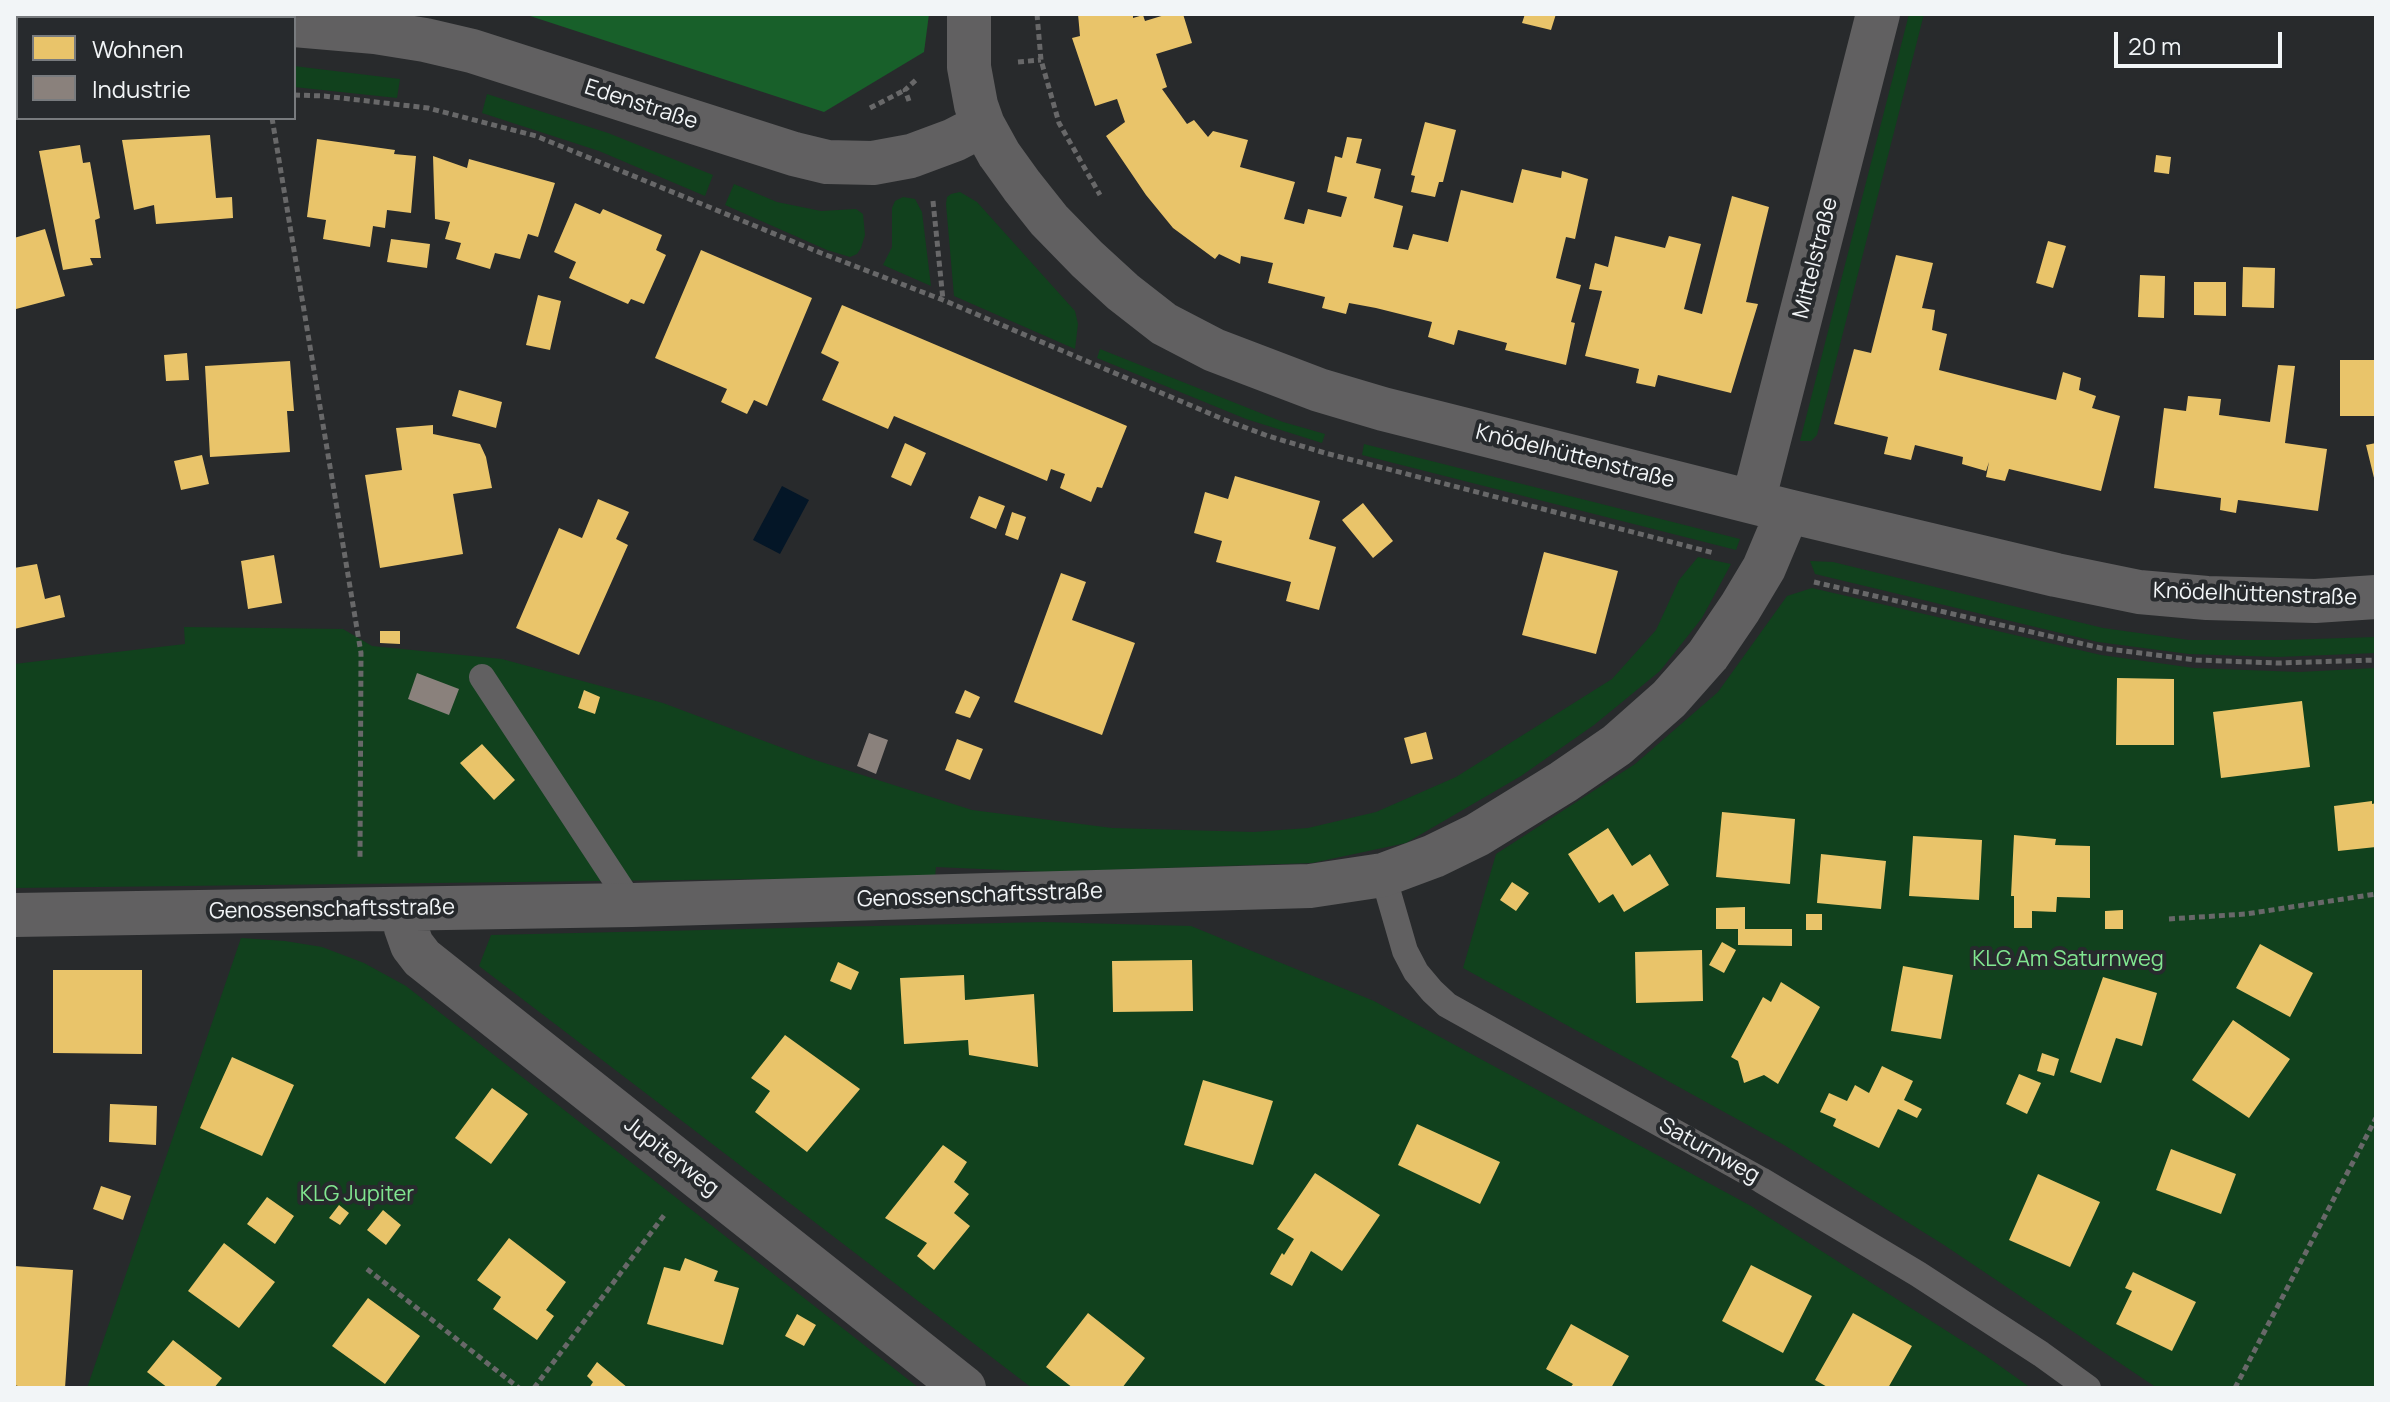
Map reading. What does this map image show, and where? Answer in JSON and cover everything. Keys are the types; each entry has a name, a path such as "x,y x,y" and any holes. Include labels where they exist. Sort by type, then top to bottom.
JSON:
{"street":[{"name":"Knödelhüttenstraße","path":"969,14 969,67 976,105 999,154 1022,186 1049,220 1123,292 1164,324 1214,350 1281,377 1383,409 2056,575 2139,592 2207,598 2315,601 2376,597"},
{"name":"Mittelstraße","path":"1770,506 1878,14"},
{"name":"Edenstraße","path":"296,25 375,32 472,51 827,162 873,163 911,156 983,125"},
{"name":"Genossenschaftsstraße","path":"14,915 632,905 1310,886 1383,875 1434,856 1477,835 1617,745 1669,699 1708,655 1764,568 1770,506"},
{"name":"Jupiterweg","path":"403,909 412,945 422,958 964,1388"}],"lane":[{"path":"482,677 632,905"},
{"name":"Saturnweg","path":"1383,875 1405,951 1416,972 1447,1005 1814,1211 1918,1274 2088,1388"}],"path":[{"path":"1037,14 1041,60 1059,123 1102,198"},
{"path":"296,95 428,108 536,136 943,300 932,190"},
{"path":"272,120 361,653 359,909"},
{"path":"1806,579 2101,648 2196,660 2278,663 2376,660"},
{"path":"2169,919 2246,914 2376,894"},
{"path":"2235,1388 2376,1118"},
{"path":"534,1388 695,1175"},
{"path":"367,1269 519,1388"}],"green space":[{"path":"524,14 929,14 924,52 824,112"},
{"path":"1909,14 1924,14 1817,435 1811,441 1800,441"},
{"path":"296,66 400,79 397,98 296,87"},
{"path":"487,94 608,133 713,175 705,196 599,151 482,113"},
{"path":"734,184 777,202 821,211 856,209 863,214 865,235 861,248 850,257 827,250 725,205"},
{"path":"960,192 977,202 1075,311 1078,324 1075,349 954,296 946,204 947,197"},
{"path":"903,197 915,199 922,212 931,286 883,265 892,247 892,208 895,201"},
{"path":"1100,349 1283,422 1325,434 1322,443 1246,419 1097,358"},
{"path":"1364,444 1740,539 1736,550 1362,455"},
{"path":"1698,557 1731,564 1702,618 1660,671 1594,725 1521,776 1406,843 1312,863 1049,872 936,867 935,877 14,888 14,664 185,644 184,627 343,629 372,646 502,659 663,703 812,759 972,810 1112,828 1254,832 1308,828 1376,812 1456,777 1612,679 1656,630 1679,580"},
{"path":"1810,561 1833,562 2103,628 2189,640 2376,637 2376,653 2278,657 2189,654 2098,642 1815,574"},
{"name":"KLG Am Saturnweg","path":"1812,588 2101,655 2194,668 2299,672 2376,668 2376,1388 2157,1388 1944,1245 1784,1145 1463,968 1496,854 1635,764 1718,692 1787,596"},
{"path":"1044,922 1191,926 1374,1001 1751,1206 2031,1388 1032,1388 479,966 491,935"},
{"name":"KLG Jupiter","path":"241,938 322,947 364,963 406,986 919,1388 87,1388"}],"water":[{"path":"782,486 809,500 780,554 753,540"}],"building: Wohnen":[{"path":"1078,14 1133,14 1133,18 1143,15 1145,21 1168,14 1183,14 1192,43 1156,54 1167,87 1162,89 1187,124 1194,120 1208,137 1213,131 1248,140 1240,167 1295,182 1284,219 1304,224 1308,209 1341,217 1347,197 1327,192 1335,156 1342,158 1347,137 1362,139 1356,163 1381,169 1374,198 1403,206 1393,247 1408,250 1413,234 1448,242 1461,190 1513,203 1522,169 1561,178 1562,171 1588,179 1575,239 1566,237 1556,278 1581,285 1571,322 1575,323 1566,365 1505,350 1507,343 1458,330 1454,345 1428,337 1432,322 1376,308 1349,303 1346,314 1322,308 1325,297 1268,283 1273,263 1241,256 1240,264 1219,254 1215,259 1173,228 1106,136 1125,122 1117,99 1095,106 1072,38 1080,36"},
{"path":"1525,14 1556,14 1551,30 1522,23"},
{"path":"1425,122 1456,130 1443,182 1439,182 1435,197 1411,192 1415,176 1411,175"},
{"path":"210,135 216,198 232,197 233,218 156,224 154,205 134,210 122,140"},
{"path":"317,139 416,156 411,213 387,210 385,228 373,226 370,247 323,239 326,220 307,217"},
{"path":"80,145 83,163 90,162 100,218 95,220 101,258 90,258 93,265 63,270 39,151"},
{"path":"2156,155 2171,157 2169,174 2154,172"},
{"path":"433,156 467,168 469,159 555,183 538,237 528,234 520,259 495,253 490,269 456,259 461,243 445,239 450,222 435,219"},
{"path":"1732,196 1769,207 1746,302 1758,304 1731,393 1658,375 1655,387 1636,383 1639,369 1585,356 1602,291 1589,289 1595,263 1608,267 1615,236 1665,248 1669,236 1701,244 1684,309 1702,314"},
{"path":"575,203 600,214 603,209 662,235 656,250 666,255 644,304 631,299 628,304 569,278 576,262 554,252"},
{"path":"45,229 65,296 16,309 14,238"},
{"path":"391,239 430,244 427,268 387,262"},
{"path":"2048,241 2066,246 2053,288 2036,283"},
{"path":"701,250 812,298 767,406 754,400 747,414 721,402 727,389 655,358"},
{"path":"1896,255 1933,263 1922,308 1935,310 1932,330 1947,334 1939,370 2056,400 2063,372 2081,378 2079,390 2096,396 2092,408 2120,416 2101,491 2009,469 2005,481 1986,477 1989,462 1986,471 1962,464 1963,457 1915,445 1911,460 1884,454 1888,437 1834,424 1854,349 1871,353"},
{"path":"2243,267 2275,268 2274,308 2242,307"},
{"path":"2140,275 2165,276 2164,318 2138,317"},
{"path":"2194,282 2226,282 2226,316 2194,315"},
{"path":"538,295 561,301 550,350 526,345"},
{"path":"842,305 1127,426 1102,488 1097,487 1091,502 1060,488 1065,474 1051,469 1047,481 894,416 888,429 822,400 839,362 821,353"},
{"path":"187,353 189,380 166,381 164,355"},
{"path":"2340,360 2374,360 2374,416 2340,416"},
{"path":"290,361 294,411 287,411 290,452 210,457 205,366"},
{"path":"2278,365 2295,366 2285,443 2327,449 2318,511 2238,500 2236,513 2220,510 2221,498 2154,488 2164,408 2186,411 2188,396 2221,399 2219,415 2270,422"},
{"path":"459,390 502,402 496,428 452,416"},
{"path":"433,425 433,434 480,444 492,488 453,494 463,554 380,568 365,475 402,470 396,428"},
{"path":"905,443 926,453 911,486 891,477"},
{"path":"2376,443 2376,482 2375,482 2366,445"},
{"path":"202,455 209,484 181,490 174,461"},
{"path":"1235,476 1320,501 1309,539 1336,547 1319,610 1286,601 1291,582 1216,562 1222,541 1194,533 1205,492 1228,499"},
{"path":"979,496 1005,506 996,529 970,518"},
{"path":"598,499 629,512 616,539 628,545 579,655 516,628 559,528 582,538"},
{"path":"1363,503 1393,541 1373,558 1342,520"},
{"path":"1012,512 1026,517 1018,540 1005,535"},
{"path":"1544,552 1618,571 1596,654 1522,635"},
{"path":"274,555 282,603 248,609 241,561"},
{"path":"37,564 45,599 60,595 65,617 14,629 14,568"},
{"path":"1061,573 1086,582 1072,620 1135,643 1102,735 1014,702"},
{"path":"380,631 400,631 400,644 380,643"},
{"path":"2117,678 2174,679 2174,745 2116,745"},
{"path":"584,690 600,697 595,714 578,708"},
{"path":"965,690 980,697 970,718 955,713"},
{"path":"2302,701 2310,767 2221,778 2213,712"},
{"path":"1426,732 1433,759 1411,764 1404,738"},
{"path":"957,739 983,749 970,780 945,770"},
{"path":"482,744 515,780 494,800 460,763"},
{"path":"2372,801 2372,804 2376,803 2376,847 2338,851 2334,806"},
{"path":"1722,812 1795,819 1790,884 1716,877"},
{"path":"1608,828 1632,866 1650,854 1669,885 1624,912 1613,894 1599,903 1568,854"},
{"path":"2014,835 2056,839 2055,845 2090,846 2090,898 2057,897 2056,912 2032,911 2032,928 2014,928 2014,896 2011,896"},
{"path":"1913,836 1982,840 1979,900 1909,896"},
{"path":"1821,854 1886,861 1881,909 1817,903"},
{"path":"1512,882 1529,893 1516,911 1500,900"},
{"path":"1745,907 1745,929 1792,929 1792,946 1738,945 1738,929 1716,929 1716,908"},
{"path":"2123,910 2123,929 2105,929 2105,911"},
{"path":"1806,914 1822,914 1822,930 1806,930"},
{"path":"1722,942 1736,950 1724,973 1709,965"},
{"path":"2260,944 2313,973 2290,1017 2236,988"},
{"path":"1702,950 1703,1001 1636,1003 1635,952"},
{"path":"1192,960 1193,1011 1113,1012 1112,961"},
{"path":"838,962 859,972 851,990 830,981"},
{"path":"1903,966 1953,975 1941,1039 1891,1031"},
{"path":"53,970 142,970 142,1054 53,1053"},
{"path":"964,975 965,1000 1034,994 1038,1067 969,1055 968,1040 904,1044 900,978"},
{"path":"2103,977 2157,993 2142,1046 2116,1038 2101,1083 2070,1072"},
{"path":"1781,982 1820,1007 1778,1084 1764,1075 1744,1083 1738,1061 1731,1057 1763,997 1771,1002"},
{"path":"2233,1020 2290,1059 2249,1118 2192,1080"},
{"path":"785,1035 860,1089 807,1152 755,1112 770,1091 751,1078"},
{"path":"2042,1053 2059,1059 2054,1076 2037,1071"},
{"path":"232,1057 294,1085 262,1156 200,1128"},
{"path":"1882,1066 1913,1081 1904,1100 1922,1109 1917,1118 1898,1109 1879,1148 1833,1126 1836,1119 1820,1112 1829,1093 1847,1101 1855,1085 1869,1093"},
{"path":"2019,1074 2041,1083 2027,1114 2006,1104"},
{"path":"1203,1080 1273,1101 1253,1165 1184,1145"},
{"path":"492,1088 528,1114 491,1164 455,1138"},
{"path":"110,1104 157,1106 156,1145 109,1142"},
{"path":"1417,1124 1500,1162 1480,1204 1398,1165"},
{"path":"943,1145 967,1162 954,1182 969,1194 954,1213 970,1226 934,1270 917,1256 927,1243 885,1218"},
{"path":"2171,1149 2236,1174 2221,1214 2156,1190"},
{"path":"1315,1173 1380,1215 1342,1271 1311,1251 1292,1286 1270,1274 1294,1239 1277,1229"},
{"path":"2038,1174 2100,1202 2070,1267 2009,1240"},
{"path":"101,1186 131,1196 123,1220 93,1209"},
{"path":"267,1197 294,1216 275,1244 247,1224"},
{"path":"339,1205 349,1213 340,1225 329,1218"},
{"path":"383,1210 401,1225 386,1245 367,1230"},
{"path":"509,1238 566,1282 546,1310 554,1316 537,1340 493,1309 501,1297 477,1280"},
{"path":"224,1243 275,1282 239,1328 188,1291"},
{"path":"685,1258 718,1271 714,1281 739,1288 723,1345 647,1324 664,1267 680,1271"},
{"path":"1751,1265 1812,1296 1783,1353 1722,1321"},
{"path":"14,1266 73,1270 65,1388 18,1388 14,1385"},
{"path":"2133,1272 2196,1302 2172,1351 2116,1324 2132,1291 2125,1288"},
{"path":"368,1298 420,1336 385,1384 332,1346"},
{"path":"1088,1313 1145,1358 1122,1388 1073,1388 1046,1367"},
{"path":"1853,1313 1912,1346 1888,1388 1829,1388 1815,1380"},
{"path":"797,1314 816,1325 804,1346 785,1336"},
{"path":"1571,1324 1629,1356 1611,1388 1570,1388 1573,1384 1546,1369"},
{"path":"173,1340 222,1378 214,1388 168,1388 147,1372"},
{"path":"597,1362 628,1388 589,1388 593,1382 587,1376"}],"building: Industrie":[{"path":"417,673 459,689 449,715 408,699"},
{"path":"869,733 888,740 876,774 857,766"}]}
